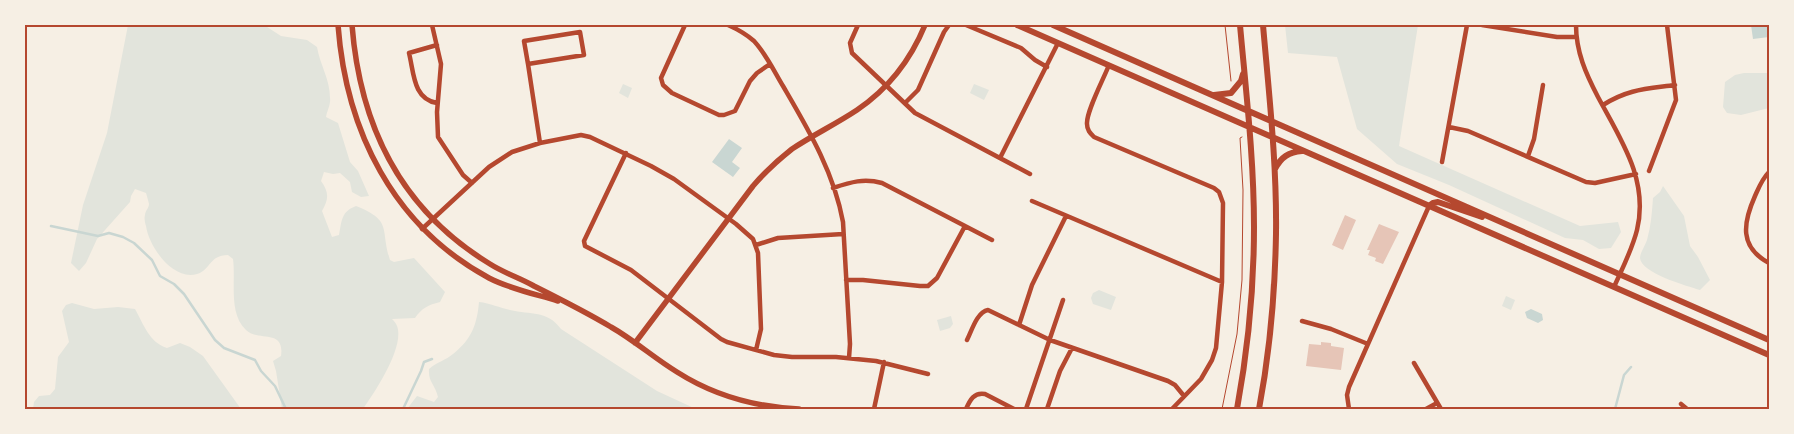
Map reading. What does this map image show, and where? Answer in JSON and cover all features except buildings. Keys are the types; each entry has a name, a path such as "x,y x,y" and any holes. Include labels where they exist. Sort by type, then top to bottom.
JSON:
{"main road":[{"path":"1017,25 1769,355"},
{"path":"1053,25 1769,340"},
{"path":"1237,409 1246,350 1253,266 1253,170 1240,25"},
{"path":"1259,409 1274,298 1276,234 1275,170 1262,25"},
{"path":"1214,95 1230,93 1241,81 1244,70"},
{"path":"1275,170 1282,158 1288,154 1305,151"},
{"path":"1429,206 1433,202 1438,202 1502,222"}],"street":[{"path":"338,25 346,81 362,135 377,168 391,191 422,229 464,264 491,279 572,306"},
{"path":"352,25 362,89 381,142 391,164 409,192 432,219 460,243 491,265 614,328 677,373 719,393 762,405 799,409"},
{"path":"432,25 441,64 437,103 438,137 463,175 472,183"},
{"path":"685,25 661,78 667,90 680,97 719,114 730,114 738,107 750,81 756,73 770,64"},
{"path":"728,25 753,40 770,64 813,137 824,162 841,210 850,344 849,358"},
{"path":"858,25 850,44 852,54 915,113 1030,174"},
{"path":"635,342 728,218 770,167 794,148 857,110 886,85 909,57 926,25"},
{"path":"905,103 918,90 949,25"},
{"path":"966,25 1021,48 1047,67"},
{"path":"1442,162 1467,25"},
{"path":"1482,25 1557,37 1576,36"},
{"path":"1576,25 1576,36 1587,76 1628,152 1636,174 1640,199 1640,215 1633,244 1614,287"},
{"path":"1649,171 1675,108 1675,85 1667,25"},
{"path":"528,64 584,55 580,32 524,41 540,143"},
{"path":"1000,158 1058,43"},
{"path":"437,45 409,53 420,94 430,102 437,103"},
{"path":"1109,65 1087,117 1088,128 1094,137 1214,188 1219,192 1224,203 1222,282 1216,348 1212,360 1201,379 1172,409"},
{"path":"1528,156 1534,138 1543,85"},
{"path":"1602,105 1626,92 1675,85"},
{"path":"1448,127 1468,131 1586,182 1595,183 1636,174"},
{"path":"422,229 500,158 540,143 581,135 599,140 674,179 748,233 756,245 758,253 761,329 756,350"},
{"path":"626,153 584,244 587,248 623,265 721,339 756,350 792,358 849,358 884,362 928,374"},
{"path":"1769,172 1761,182 1745,223 1745,232 1751,248 1762,260 1769,263"},
{"path":"833,188 864,180 882,183 992,240"},
{"path":"1032,201 1222,282"},
{"path":"1349,409 1347,396 1349,387 1429,206"},
{"path":"1019,324 1032,285 1066,216"},
{"path":"846,280 928,286 937,278 965,226"},
{"path":"756,245 778,238 843,234"},
{"path":"1026,409 1063,300"},
{"path":"967,340 980,314 983,311 994,312 1050,340 1168,381 1184,396"},
{"path":"1302,320 1368,344"},
{"path":"1047,409 1060,371 1072,348"},
{"path":"874,409 884,362"},
{"path":"1414,363 1441,409"},
{"path":"966,409 972,398 981,393 1014,409"},
{"path":"1426,409 1437,403"},
{"path":"1681,404 1687,409"}],"path":[{"path":"1225,25 1231,77 1230,84"},
{"path":"1222,409 1237,334 1242,280 1244,226 1240,138 1242,137"}],"shaded area":[{"path":"128,25 264,25 281,36 307,40 317,47 330,91 330,103 326,117 338,123 350,162 358,171 369,196 361,197 352,192 350,182 340,173 324,172 321,181 326,189 327,196 322,211 332,237 339,235 343,217 351,208 356,206 368,211 376,216 383,227 390,260 394,262 414,258 445,292 440,302 426,307 415,318 392,319 397,326 397,345 388,369 363,409 282,409 273,361 281,356 281,347 275,339 251,333 240,323 235,306 233,259 228,255 217,257 202,272 197,274 188,275 171,267 157,252 148,234 145,214 149,204 146,193 135,189 130,202 97,239 86,263 79,271 71,263 83,205 107,133"},
{"path":"1285,25 1418,25 1399,146 1580,226 1618,222 1621,232 1611,248 1599,249 1583,240 1565,238 1449,185 1397,164 1357,129 1337,57 1288,53"},
{"path":"1751,25 1769,25 1769,37 1753,39"},
{"path":"1769,73 1769,108 1741,115 1727,113 1723,107 1725,82 1735,75"},
{"path":"623,84 632,88 628,98 619,93"},
{"path":"974,84 989,90 984,100 970,93"},
{"path":"729,139 742,148 732,162 740,168 733,177 712,162"},
{"path":"1663,186 1684,216 1690,246 1710,280 1700,290 1656,274 1642,264 1640,258 1648,235 1653,198 1660,192"},
{"path":"1099,290 1116,297 1111,310 1093,304 1091,298 1093,293"},
{"path":"1506,296 1515,300 1511,310 1502,306"},
{"path":"479,302 544,316 657,391 696,409 407,409 417,396 434,402 438,397 429,369 450,356 465,343 475,324"},
{"path":"72,303 94,309 118,307 135,309 151,337 156,342 167,348 180,343 203,356 241,409 33,409 34,402 39,396 50,395 55,389 58,357 69,342 62,311 66,305"},
{"path":"1531,309 1542,314 1543,320 1538,323 1527,318 1525,312"},
{"path":"951,316 953,324 950,328 940,331 937,320"}],"waterway":[{"path":"51,226 98,236 109,233 134,243 152,260 160,276 174,284 184,294 215,340 224,348 255,360 261,371 275,386 286,409"},
{"path":"403,409 424,362 432,359"},
{"path":"1615,409 1624,375 1631,367"}]}
